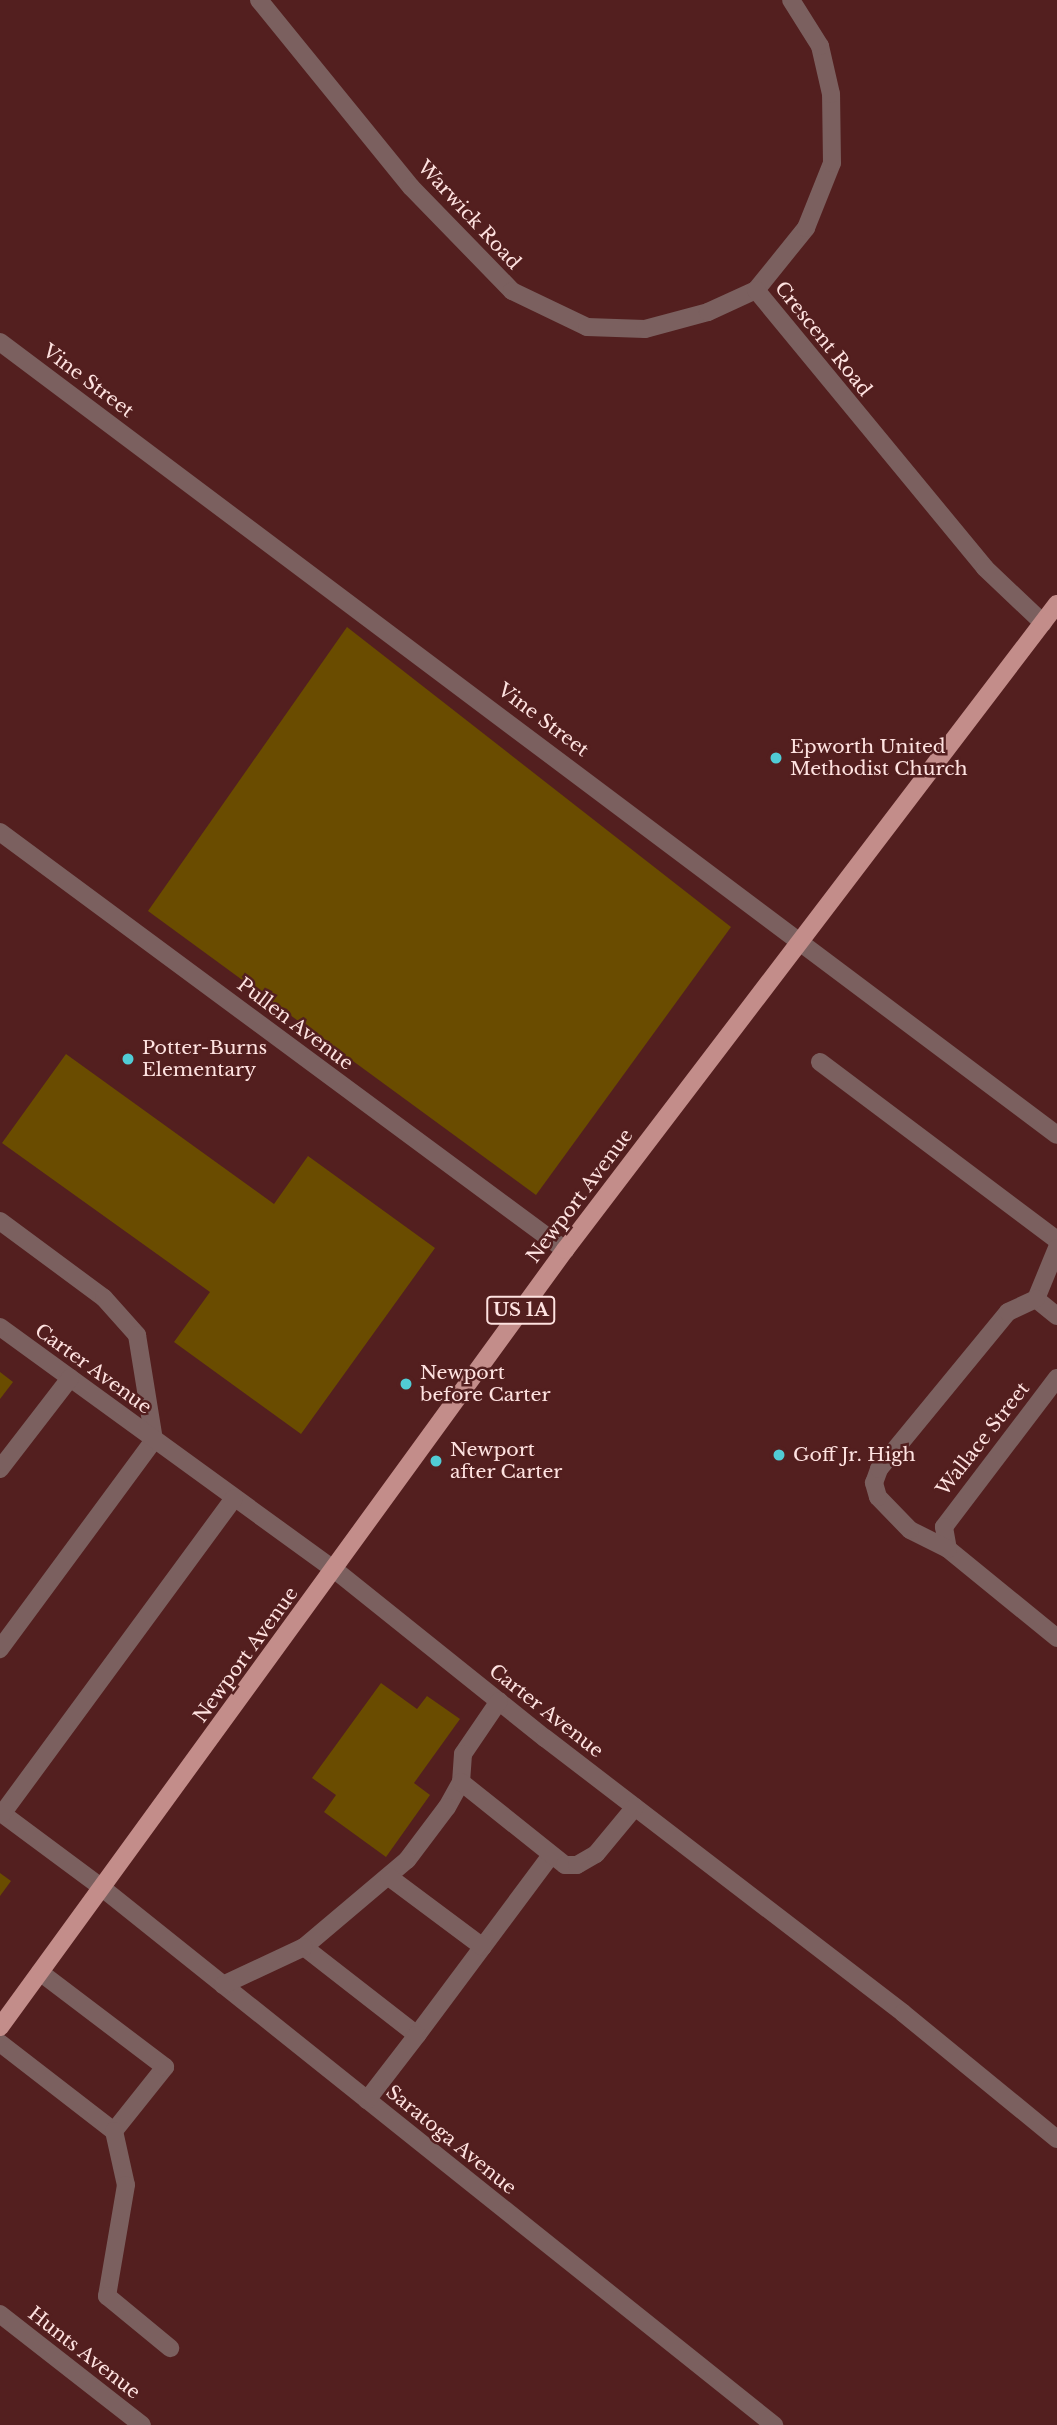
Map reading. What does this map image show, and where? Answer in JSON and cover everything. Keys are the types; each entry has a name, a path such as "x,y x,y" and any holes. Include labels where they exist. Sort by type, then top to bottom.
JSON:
{"main road":[{"name":"Newport Avenue","path":"0,2027 335,1570 565,1250 1057,604"}],"street":[{"name":"Warwick Road","path":"259,0 411,187 512,291 587,327 645,329 708,312 756,290"},
{"name":"Crescent Road","path":"791,0 820,46 831,94 832,163 806,228 756,290 985,568 1043,622"},
{"name":"Vine Street","path":"0,342 801,938 1057,1135"},
{"name":"Pullen Avenue","path":"0,831 565,1250"},
{"path":"820,1062 1057,1240"},
{"path":"0,1221 104,1298 136,1335 154,1440 0,1649"},
{"path":"1057,1248 1036,1299 1008,1312 879,1469 874,1483 877,1497 910,1530 948,1549 1057,1638"},
{"path":"1036,1299 1057,1316"},
{"name":"Carter Avenue","path":"0,1327 335,1570 635,1807 904,2013 1057,2139"},
{"path":"0,1469 70,1378"},
{"name":"Wallace Street","path":"948,1549 944,1527 1057,1378"},
{"path":"1,1813 234,1498"},
{"path":"223,1985 304,1947 389,1877 422,1841 461,1782 463,1754 499,1701"},
{"path":"461,1782 565,1865 586,1861 635,1807"},
{"name":"Saratoga Avenue","path":"1,1813 101,1887 774,2425"},
{"path":"367,2100 551,1855"},
{"path":"389,1877 483,1947"},
{"path":"304,1947 417,2035"},
{"path":"40,1972 165,2067 114,2131"},
{"path":"0,2043 114,2131 126,2185 107,2296 170,2348"},
{"name":"Hunts Avenue","path":"0,2314 142,2425"}],"building":[{"path":"347,627 731,927 536,1195 148,911"},
{"name":"Potter-Burns Elementary","path":"66,1054 274,1204 308,1156 435,1248 301,1434 174,1342 210,1292 2,1143"},
{"path":"0,1372 13,1382 0,1399"},
{"path":"381,1683 417,1709 427,1696 460,1719 414,1783 430,1795 386,1857 324,1812 336,1795 312,1778"},
{"path":"0,1873 11,1881 0,1896"}],"place":[{"name":"Epworth United Methodist Church","path":"776,758"},
{"name":"Potter-Burns Elementary","path":"128,1059"},
{"name":"Newport before Carter","path":"406,1384"},
{"name":"Goff Jr. High","path":"779,1455"},
{"name":"Newport after Carter","path":"436,1461"}]}
